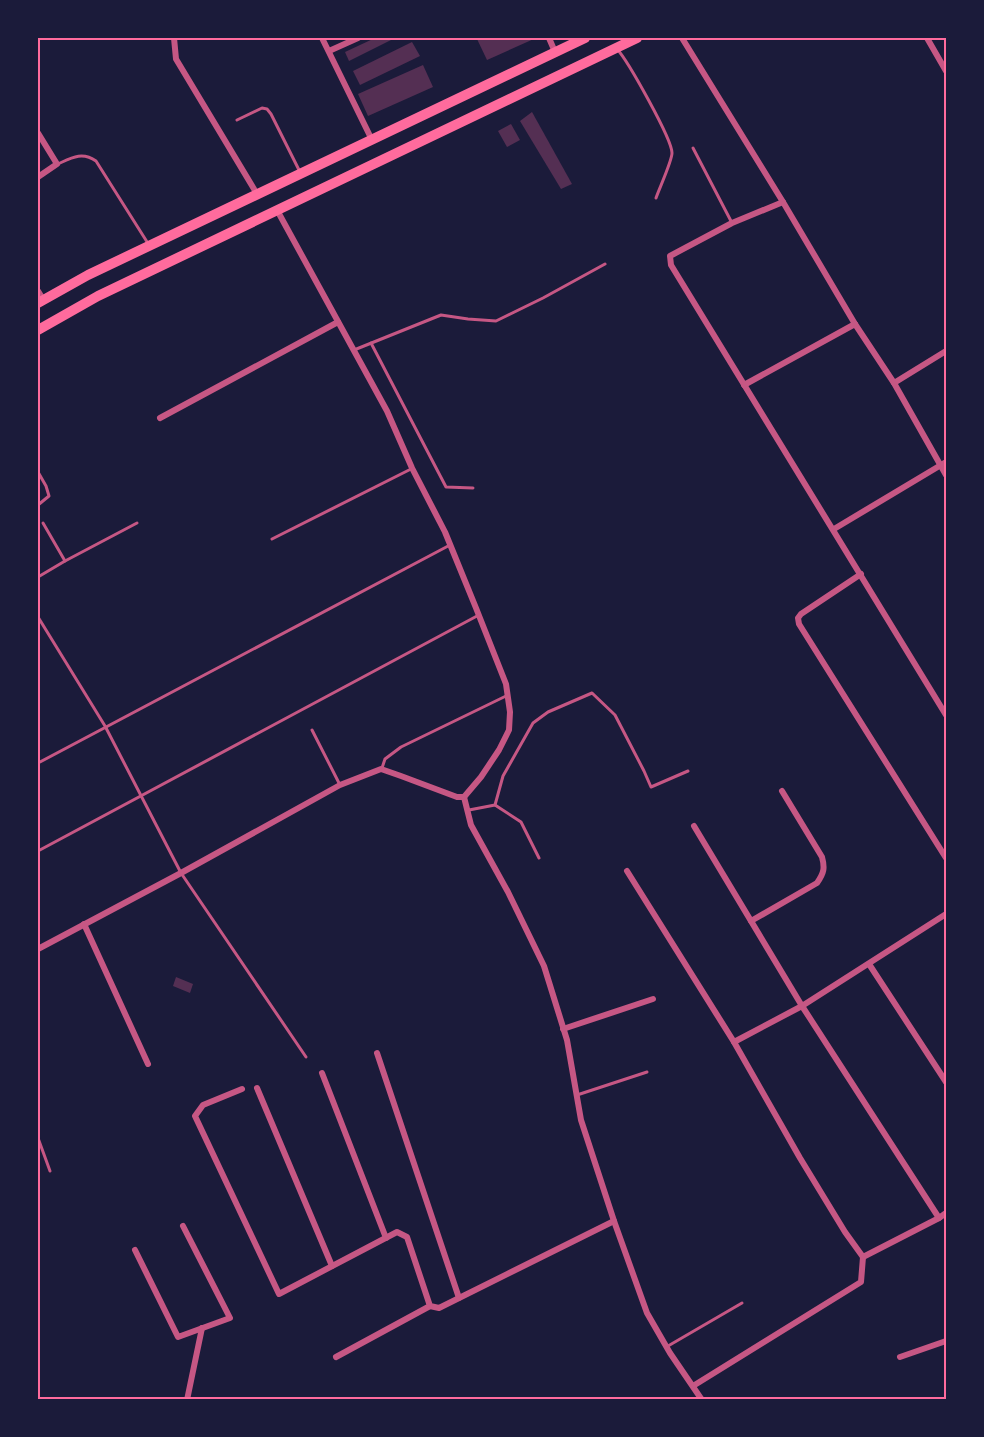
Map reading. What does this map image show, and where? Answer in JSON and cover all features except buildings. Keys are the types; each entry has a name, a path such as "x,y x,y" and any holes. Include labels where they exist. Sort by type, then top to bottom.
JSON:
{"main road":[{"path":"39,298 585,38"},
{"path":"38,330 98,296 637,38"}],"street":[{"path":"174,38 176,59 257,194"},
{"path":"322,38 372,140"},
{"path":"329,51 358,38"},
{"path":"549,38 555,52"},
{"path":"682,38 855,324 944,464 946,475"},
{"path":"927,38 946,70"},
{"path":"38,133 57,164 38,177"},
{"path":"783,202 732,223 670,256 671,265 946,715"},
{"path":"38,949 182,873 340,785 381,770 457,797 464,797 481,777 509,730 510,712 506,684 450,545 387,411 276,210"},
{"path":"160,418 338,322"},
{"path":"744,385 855,324"},
{"path":"894,382 946,351"},
{"path":"834,529 944,464"},
{"path":"861,574 801,614 798,618 799,624 946,858"},
{"path":"752,921 817,883 824,874 822,857 782,791"},
{"path":"464,797 471,825 508,892 544,966 567,1040 581,1120 647,1313 666,1347 702,1400"},
{"path":"694,826 802,1006 939,1218"},
{"path":"627,871 734,1042 845,1232 863,1257 861,1282 693,1386"},
{"path":"734,1042 802,1006 946,914"},
{"path":"84,924 148,1064"},
{"path":"869,964 946,1082"},
{"path":"563,1029 652,999"},
{"path":"377,1053 459,1298"},
{"path":"322,1073 386,1238"},
{"path":"257,1088 332,1266"},
{"path":"242,1089 203,1105 195,1116 279,1294 397,1232 407,1237 430,1306"},
{"path":"863,1257 946,1213"},
{"path":"336,1357 430,1306 439,1308 614,1221"},
{"path":"135,1250 178,1337 230,1318 183,1226"},
{"path":"187,1400 202,1328"},
{"path":"900,1357 946,1341"}],"lane":[{"path":"615,48 630,67 667,136 672,154 656,198"},
{"path":"237,120 262,108 267,109 301,173"},
{"path":"693,148 732,223"},
{"path":"57,164 81,155 89,156 96,161 150,246"},
{"path":"354,350 441,315 496,321 605,264"},
{"path":"371,343 446,487 473,488"},
{"path":"272,539 412,468"},
{"path":"38,472 49,496 38,505"},
{"path":"43,523 65,561"},
{"path":"38,577 137,523"},
{"path":"38,763 450,545"},
{"path":"38,851 479,615"},
{"path":"38,617 105,726 182,873 306,1057"},
{"path":"495,805 503,776 533,723 548,712 592,693 615,715 651,788 688,771"},
{"path":"381,770 386,759 401,747 508,695"},
{"path":"312,730 340,785"},
{"path":"467,811 495,805 521,822 539,858"},
{"path":"577,1095 647,1072"},
{"path":"38,1138 50,1171"},
{"path":"666,1347 742,1303"}]}
